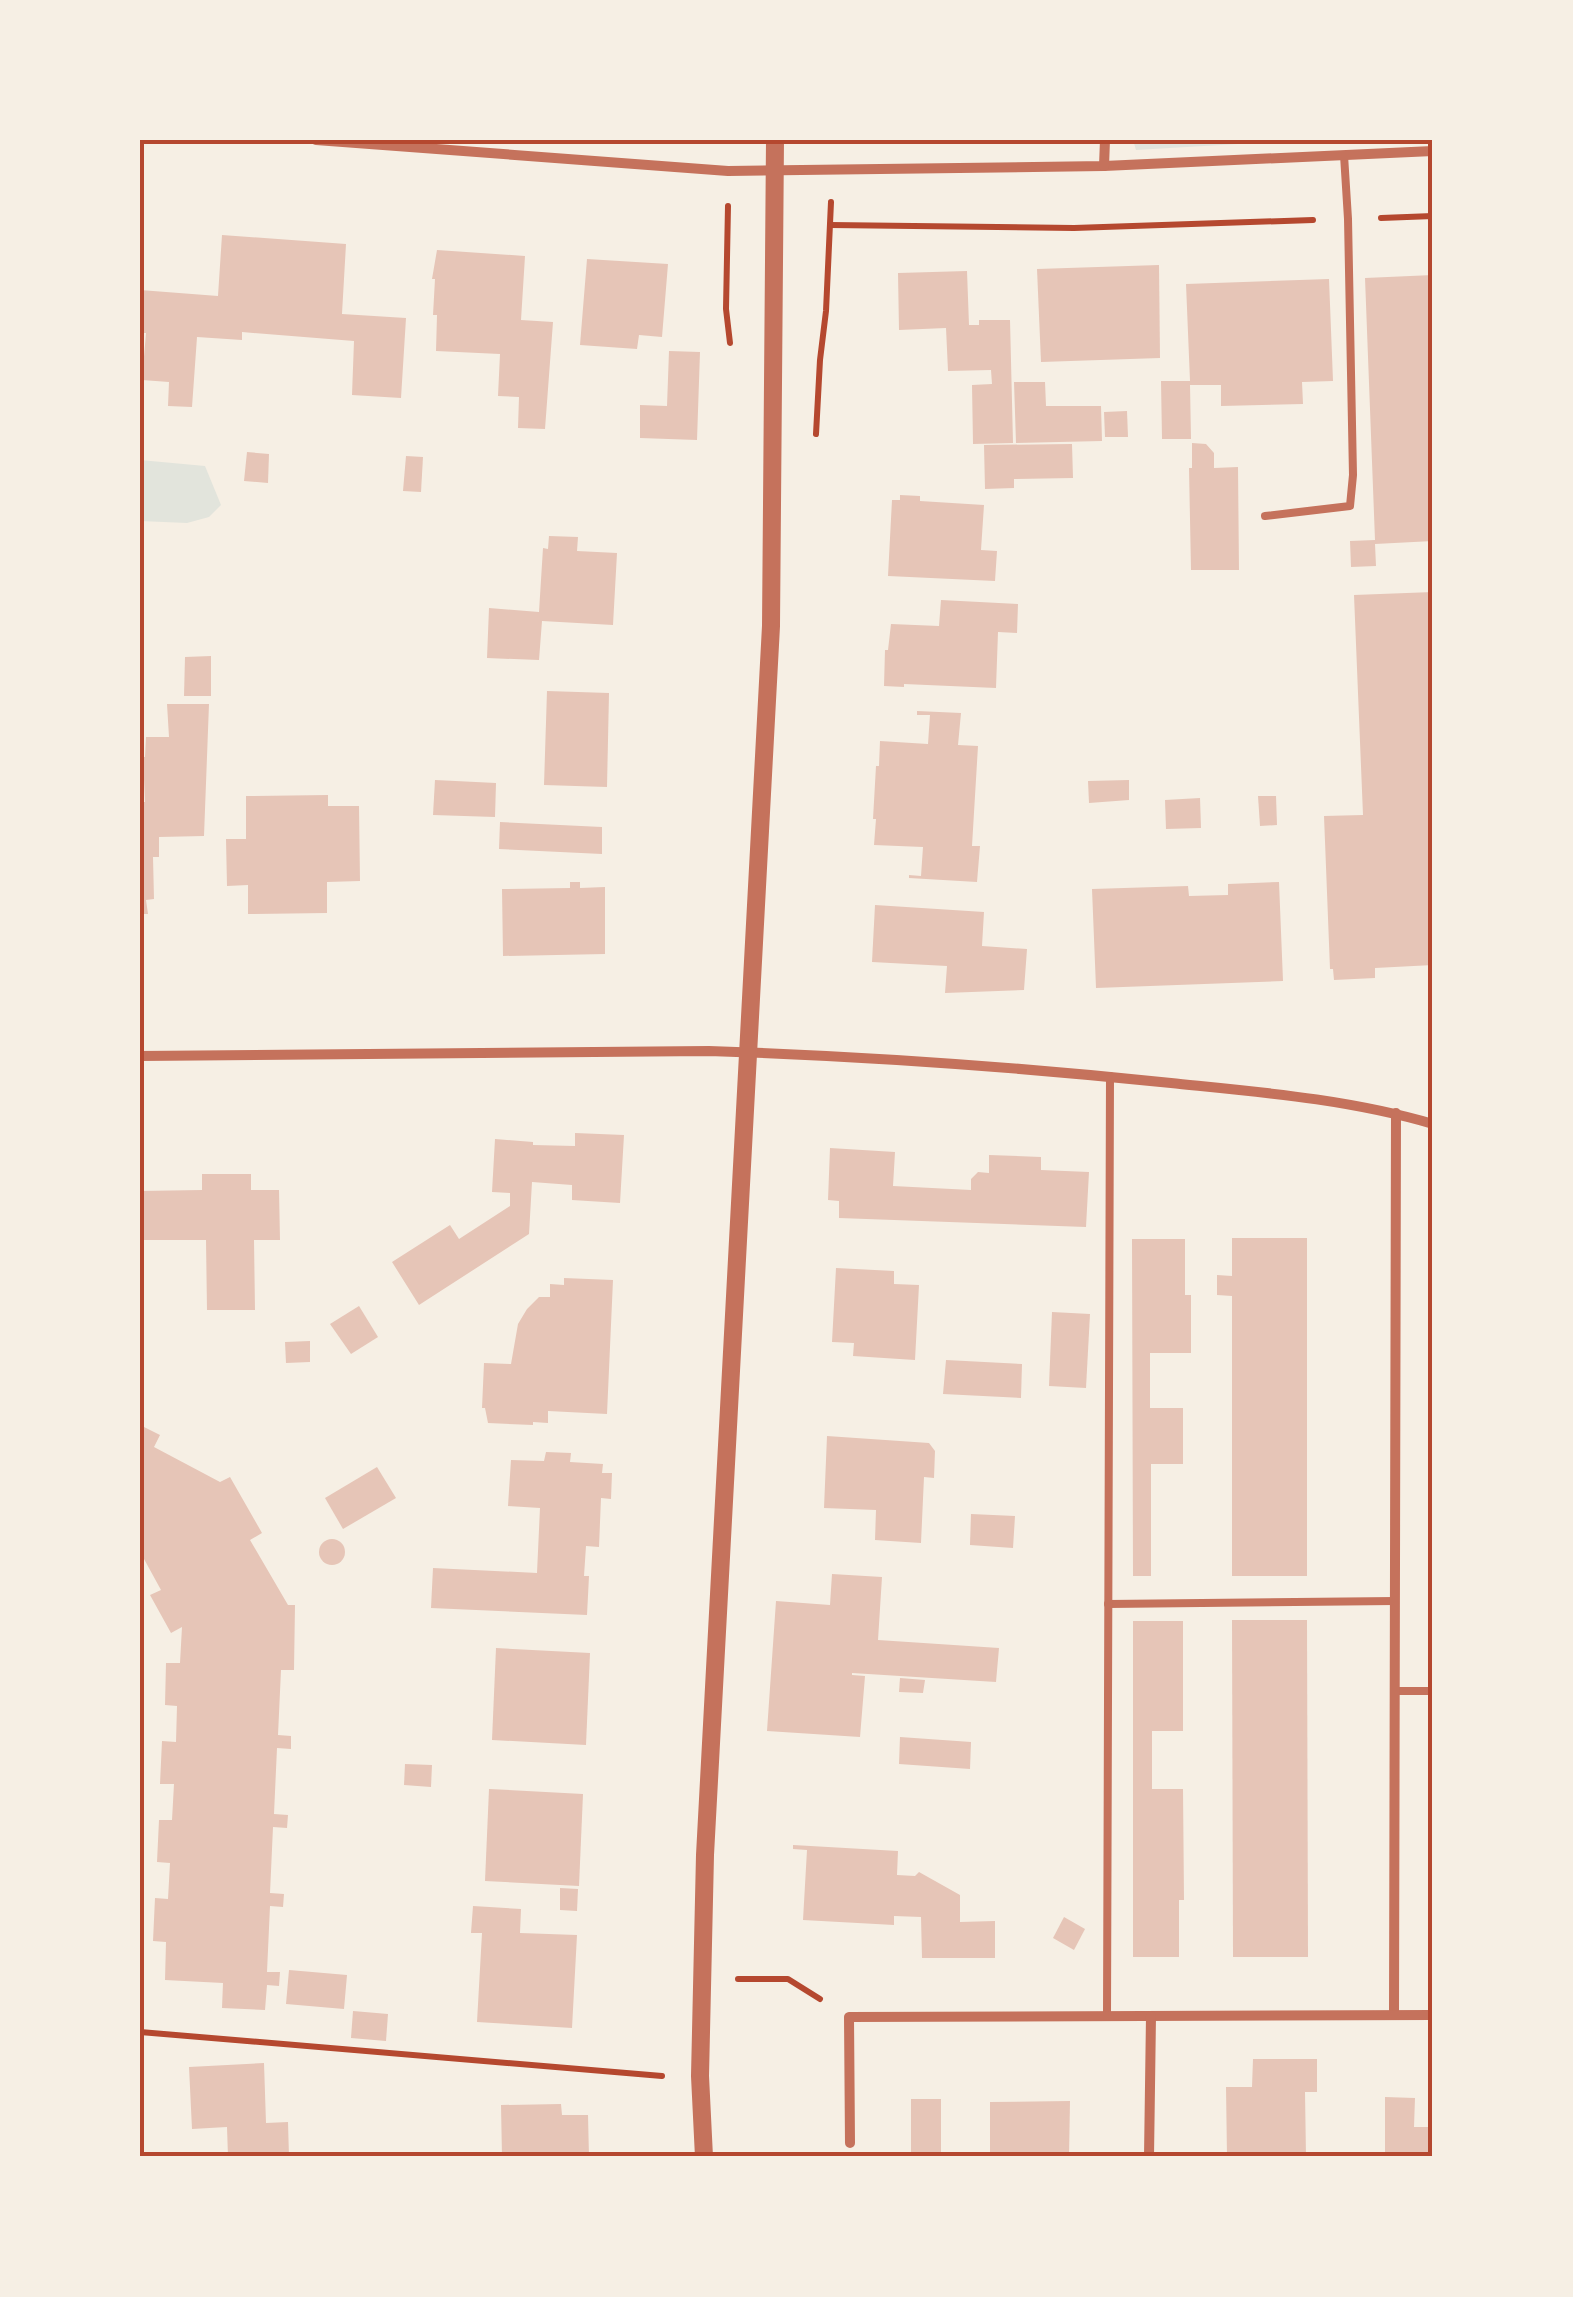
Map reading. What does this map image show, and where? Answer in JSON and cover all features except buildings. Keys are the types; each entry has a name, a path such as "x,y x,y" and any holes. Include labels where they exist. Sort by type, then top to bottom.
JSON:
{"street":[{"path":"316,140 728,171 1104,166 1433,151"},
{"path":"546,157 547,140"},
{"path":"704,2157 700,2076 705,1854 771,626 775,140"},
{"path":"1104,166 1105,140"},
{"path":"140,1056 809,1054 1110,1076 1306,1097 1433,1124"},
{"path":"1394,2015 1396,1114"},
{"path":"850,2143 849,2017 1433,2015"},
{"path":"1149,2157 1150,2016"}],"lane":[{"path":"1265,516 1350,506 1353,475 1344,155"},
{"path":"1107,2016 1110,1076"},
{"path":"1108,1604 1396,1601"},
{"path":"1395,1691 1433,1691"}],"path":[{"path":"830,225 1074,228 1433,216"},
{"path":"737,1979 788,1979 849,2017"},
{"path":"140,2032 661,2076 700,2076"}],"shaded area":[{"path":"1133,140 1305,140 1136,150"},
{"path":"140,460 205,466 221,505 209,517 187,523 140,521"}]}
